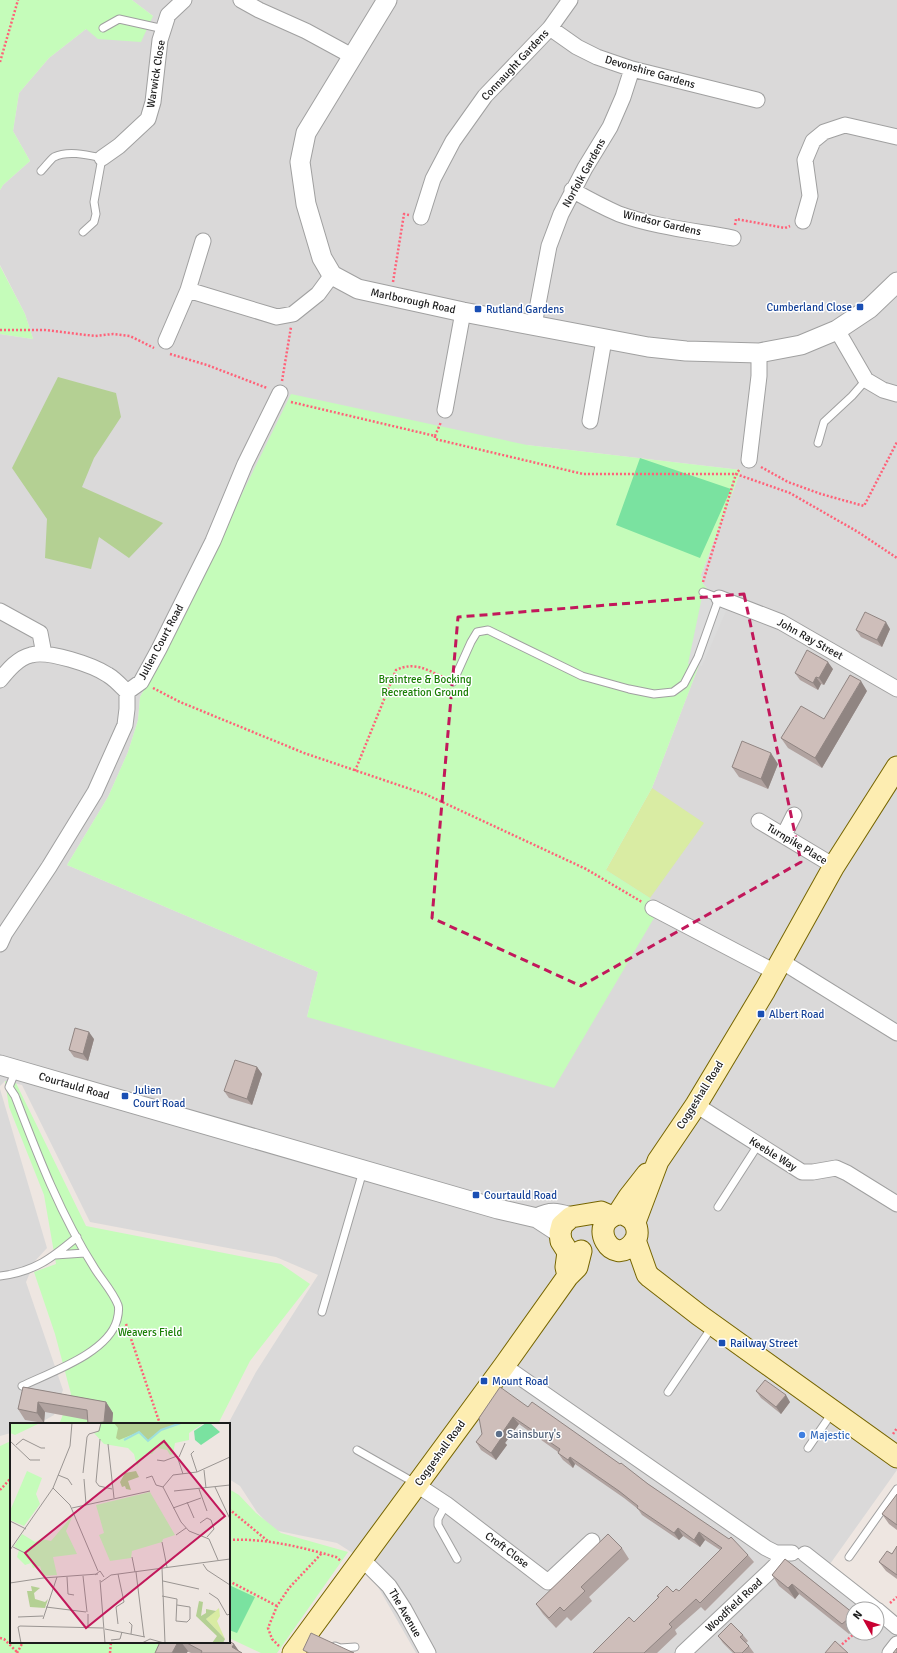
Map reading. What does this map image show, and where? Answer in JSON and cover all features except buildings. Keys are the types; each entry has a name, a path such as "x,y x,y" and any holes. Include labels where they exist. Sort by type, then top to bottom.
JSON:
{"main road":[{"name":"Coggeshall Road","path":"625,1223 629,1197 658,1161 696,1105 778,967 834,866 897,767"},
{"path":"625,1223 629,1247 620,1251 613,1250 592,1254 574,1236 601,1212 625,1223 647,1274"},
{"path":"625,1223 605,1222 603,1233 605,1241 618,1258 627,1265 647,1274 713,1326 897,1457"},
{"name":"Coggeshall Road","path":"287,1651 310,1635 358,1565 568,1276 577,1267 574,1236"}],"street":[{"name":"Warwick Close","path":"102,158 119,146 148,119 153,102 160,40 168,15 184,0"},
{"path":"241,0 352,56"},
{"path":"188,290 277,317 293,314 318,294 332,275 322,258 306,204 300,162 306,133 387,0"},
{"name":"Connaught Gardens","path":"421,217 433,179 453,141 485,96 550,28 570,0"},
{"name":"Devonshire Gardens","path":"550,28 577,47 632,69 757,100"},
{"name":"Norfolk Gardens","path":"534,325 549,246 561,214 572,190 610,127 623,97 632,69"},
{"path":"803,221 810,196 805,160 812,141 824,132 846,124 897,137"},
{"name":"Windsor Gardens","path":"572,190 602,207 621,214 656,223 733,238"},
{"path":"163,348 188,290 203,241"},
{"name":"Marlborough Road","path":"332,275 358,289 391,297 604,340 686,352 759,353 801,345 837,330 870,308 897,282"},
{"path":"445,410 463,312"},
{"path":"837,330 866,380 883,390 897,394"},
{"path":"590,421 604,340"},
{"path":"749,460 759,376 759,353"},
{"name":"Julien Court Road","path":"127,692 141,682 214,541 245,464 280,393"},
{"name":"John Ray Street","path":"719,598 781,622 897,689"},
{"path":"0,611 40,633 44,654"},
{"path":"0,680 11,666 30,655 44,654 68,659 109,675 127,692 128,709 126,725 95,792 50,867 2,936"},
{"path":"784,835 794,815"},
{"name":"Turnpike Place","path":"759,822 784,835 834,866"},
{"path":"653,908 778,967 897,1033"},
{"name":"Courtauld Road","path":"8,1068 498,1209 537,1218 574,1236"},
{"name":"Keeble Way","path":"696,1105 802,1172 814,1172 836,1168 847,1173 897,1204"},
{"path":"504,1366 771,1552 793,1554 863,1601"},
{"name":"Croft Close","path":"417,1484 446,1504 548,1582 592,1541"},
{"name":"Woodfield Road","path":"683,1653 777,1564 793,1554"},
{"name":"The Avenue","path":"358,1565 390,1586 428,1653"},
{"path":"885,1617 897,1627"},
{"path":"890,1653 897,1644"}],"lane":[{"path":"104,28 119,19 164,29"},
{"path":"41,171 54,157 66,154 83,154 102,158 94,202 96,214 94,222 83,232"},
{"path":"818,443 824,422 852,396 866,380"},
{"path":"453,682 477,632 488,630 582,676 629,689 654,694 673,692 684,684 698,657 719,598 703,592"},
{"path":"8,1068 9,1087 53,1193 78,1237 85,1253 118,1306 117,1320 112,1331 103,1342 80,1358 22,1386"},
{"path":"718,1207 758,1145"},
{"path":"322,1312 363,1169"},
{"path":"0,1276 22,1272 55,1255 78,1237"},
{"path":"55,1255 85,1253"},
{"path":"668,1392 713,1326"},
{"path":"808,1448 833,1411"},
{"path":"357,1450 417,1484"},
{"path":"849,1557 897,1489"},
{"path":"446,1504 438,1519 438,1525 457,1559"},
{"path":"327,1642 340,1648 355,1647"}],"path":[{"path":"0,62 18,0"},
{"path":"391,297 404,214 421,217"},
{"path":"733,238 736,219 785,228 803,221"},
{"path":"280,393 289,349 293,314"},
{"path":"0,330 45,330 94,336 113,334 130,336 280,393 290,402 435,436 435,439 583,474 736,474 790,493 858,532 897,558"},
{"path":"749,460 788,482 821,494 864,506 897,442"},
{"path":"703,592 703,584 736,474"},
{"path":"355,770 396,670 406,666 415,666 453,682"},
{"path":"141,682 180,702 304,753 425,794 475,816 586,869 653,908"},
{"path":"118,1306 160,1423"},
{"path":"0,1490 10,1479"},
{"path":"230,1510 270,1543"},
{"path":"230,1540 286,1544 336,1557 358,1565"},
{"path":"287,1651 272,1639 268,1628 277,1606 289,1588 322,1553"},
{"path":"230,1582 277,1606"},
{"path":"0,1638 4,1639 17,1653 22,1643"},
{"path":"838,1648 846,1641"},
{"path":"110,1653 112,1643"}],"highlighted area":[{"path":"744,594 801,862 581,986 432,918 458,617"}],"shaded area":[{"path":"132,0 897,0 897,1470 830,1564 874,1601 845,1601 845,1641 885,1641 885,1610 897,1620 897,1653 416,1653 362,1559 337,1543 274,1530 257,1512 240,1486 230,1480 230,1423 229,1423 256,1372 318,1275 276,1257 90,1222 22,1085 5,1081 0,1086 0,334 33,339 25,314 0,265 0,190 3,185 30,161 13,131 19,93 49,58 86,29 153,16","holes":["527,445 741,470 701,575 703,584 722,605 652,788 606,870 307,1017 318,972 67,865 108,797 128,752 138,720 140,697 156,669"]},
{"path":"703,592 731,600 702,666 688,664"},
{"path":"0,1089 47,1248 35,1261 26,1282 63,1390 54,1415 40,1423 10,1423 10,1433 0,1436"}],"green space":[{"path":"0,0 132,0 153,16 141,42 98,39 86,29 49,58 19,93 13,131 30,161 3,185 0,190"},
{"path":"0,266 25,314 33,339 0,334"},
{"path":"58,377 116,393 121,417 94,458 82,487 163,523 129,558 99,537 91,569 45,558 47,519 12,468"},
{"name":"Braintree & Bocking Recreation Ground","path":"291,394 527,445 741,470 701,575 703,584 722,605 652,788 606,870 650,898 654,918 554,1088 307,1017 318,972 67,865 108,797 128,752 138,720 140,697 156,669"},
{"path":"640,458 731,489 700,558 616,525"},
{"path":"652,788 704,823 650,898 606,870"},
{"name":"Weavers Field","path":"5,1081 16,1083 86,1226 281,1264 310,1284 250,1361 219,1423 58,1423 60,1422 71,1394 55,1334 34,1272 56,1264 44,1195 9,1107"},
{"path":"10,1441 10,1643 170,1643 165,1653 0,1653 0,1446"},
{"path":"230,1490 239,1495 256,1513 281,1533 348,1552 277,1653 261,1653 230,1638"},
{"path":"230,1585 255,1597 237,1633 230,1630"}],"place":[{"name":"Cumberland Close","path":"860,307"},
{"name":"Rutland Gardens","path":"478,309"},
{"name":"Albert Road","path":"761,1014"},
{"name":"Julien Court Road","path":"125,1096"},
{"name":"Courtauld Road","path":"476,1195"},
{"name":"Railway Street","path":"722,1343"},
{"name":"Mount Road","path":"484,1381"},
{"name":"Sainsbury's","path":"499,1434"},
{"name":"Majestic","path":"802,1435"}]}
